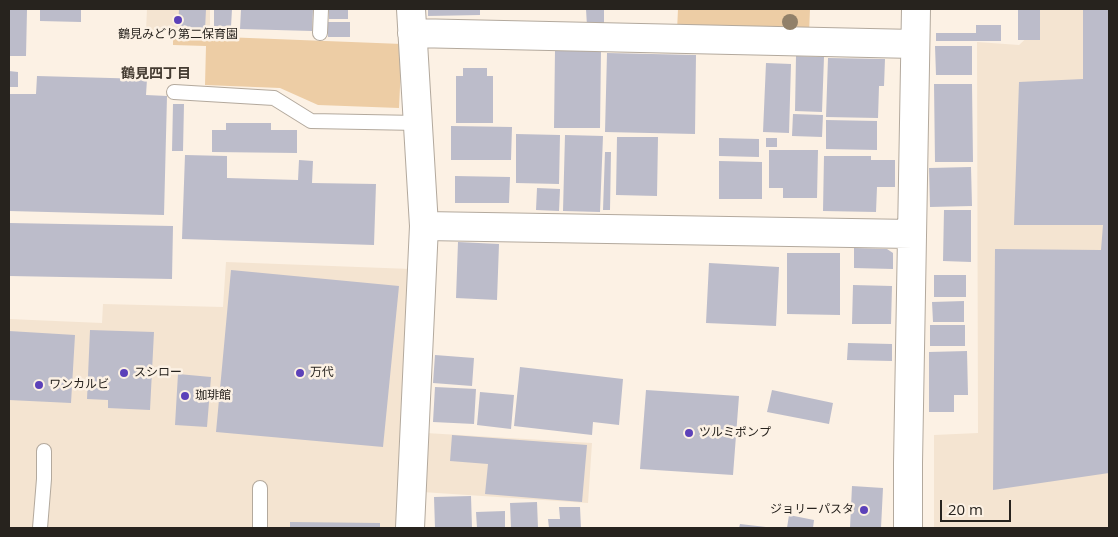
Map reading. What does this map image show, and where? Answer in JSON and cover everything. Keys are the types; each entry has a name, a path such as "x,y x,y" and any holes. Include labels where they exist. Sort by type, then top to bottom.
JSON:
{"street":[{"path":"908,528 916,9"},
{"path":"410,528 424,226 412,21 915,44"},
{"path":"424,226 912,234"}],"lane":[{"path":"320,33 321,9"},
{"path":"174,92 274,98 311,120 418,122"},
{"path":"40,528 44,450"},
{"path":"260,488 260,528"}],"shaded area":[{"name":"鶴見みどり第二保育園","path":"147,9 210,9 210,31 146,31"},
{"path":"678,9 810,9 809,34 677,31"},
{"path":"1035,9 1109,9 1109,528 934,528 934,435 978,433 977,42 1019,45 1034,31"},
{"path":"173,35 402,44 399,108 318,105 280,88 205,85 206,46 173,45"},
{"path":"226,262 411,269 402,528 9,528 9,319 102,323 103,304 223,307"},
{"path":"426,433 592,443 588,503 422,492"}],"building":[{"path":"9,9 27,10 26,56 9,56"},
{"path":"40,9 81,9 81,22 40,21"},
{"path":"179,9 206,9 205,30 178,29"},
{"path":"214,9 232,9 231,27 214,26"},
{"path":"241,9 313,9 312,31 240,29"},
{"path":"329,9 348,9 348,19 329,19"},
{"path":"428,9 480,9 480,15 428,16"},
{"path":"586,9 604,9 604,25 587,26"},
{"path":"1018,9 1040,9 1040,40 1018,40"},
{"path":"1083,9 1109,9 1109,473 993,490 995,249 1101,250 1103,225 1014,225 1019,82 1083,79"},
{"path":"328,22 350,22 350,37 328,37"},
{"path":"976,25 1001,25 1001,41 936,41 936,33 976,33"},
{"path":"935,46 972,46 972,75 936,75"},
{"path":"555,50 601,51 600,128 554,128"},
{"path":"607,53 696,55 695,134 605,132"},
{"path":"796,56 824,57 822,112 795,111"},
{"path":"828,58 885,59 884,86 879,86 878,118 826,117"},
{"path":"766,63 791,64 789,133 763,132"},
{"path":"463,68 487,68 487,76 463,76"},
{"path":"9,71 18,72 18,87 9,87"},
{"path":"37,76 147,79 146,95 167,96 164,215 9,211 9,94 36,94"},
{"path":"456,76 493,76 493,123 456,123"},
{"path":"934,84 972,84 973,162 935,162"},
{"path":"173,104 184,104 183,151 172,151"},
{"path":"793,114 823,115 822,137 792,136"},
{"path":"826,120 877,121 877,150 826,149"},
{"path":"226,123 271,123 271,130 297,130 297,153 212,152 212,130 226,130"},
{"path":"451,126 512,127 511,160 451,160"},
{"path":"516,134 560,135 559,184 516,183"},
{"path":"565,135 603,136 600,212 563,211"},
{"path":"617,137 658,137 657,196 616,195"},
{"path":"719,138 759,139 759,157 719,156"},
{"path":"766,138 777,138 777,147 766,147"},
{"path":"769,150 818,150 817,198 783,198 783,188 769,188"},
{"path":"605,152 611,152 610,210 603,210"},
{"path":"185,155 227,156 227,178 298,180 299,160 313,161 312,183 376,184 374,245 182,239"},
{"path":"824,156 871,156 871,160 895,160 895,187 877,187 876,212 823,211"},
{"path":"719,161 762,162 762,199 719,199"},
{"path":"971,167 972,206 930,207 929,168"},
{"path":"455,176 510,177 509,203 455,203"},
{"path":"537,188 560,189 559,211 536,210"},
{"path":"944,210 971,210 971,262 943,261"},
{"path":"9,223 173,226 172,279 9,276"},
{"path":"458,242 499,244 497,300 456,298"},
{"path":"854,248 887,249 893,253 893,269 854,268"},
{"path":"787,253 840,253 840,315 787,314"},
{"path":"709,263 779,267 776,326 706,323"},
{"path":"231,270 399,286 383,447 216,432"},
{"path":"934,275 966,275 966,297 934,297"},
{"path":"853,285 892,286 891,324 852,324"},
{"path":"964,301 964,322 933,322 932,302"},
{"path":"930,325 965,325 965,346 930,346"},
{"path":"90,330 154,332 150,410 108,408 108,400 87,399"},
{"path":"9,331 75,335 71,403 9,400"},
{"path":"848,343 892,344 892,361 847,360"},
{"path":"967,351 968,395 954,395 954,412 929,412 929,352"},
{"path":"435,355 474,358 472,386 433,383"},
{"path":"520,367 623,379 619,425 593,422 592,435 514,426"},
{"path":"178,374 211,377 207,427 175,425"},
{"path":"435,387 476,389 474,424 433,422"},
{"name":"ツルミポンプ","path":"646,390 739,396 733,475 640,469"},
{"path":"772,390 833,403 829,424 767,412"},
{"path":"480,392 514,395 511,429 477,425"},
{"path":"452,435 587,445 582,502 485,494 488,464 450,461"},
{"path":"852,486 883,488 881,528 850,528"},
{"path":"471,496 472,528 435,528 434,497"},
{"path":"537,502 538,528 511,528 510,503"},
{"path":"559,507 580,507 581,528 549,528 548,519 560,519"},
{"path":"505,511 505,528 477,528 476,512"},
{"path":"789,515 814,520 813,528 787,528"},
{"path":"290,522 380,523 380,528 290,528"},
{"path":"740,524 766,527 766,528 739,528"}],"place":[{"name":"鶴見みどり第二保育園","path":"178,20"},
{"name":"スシロー","path":"124,373"},
{"name":"万代","path":"300,373"},
{"name":"ワンカルビ","path":"39,385"},
{"name":"珈琲館","path":"185,396"},
{"name":"ツルミポンプ","path":"689,433"},
{"name":"ジョリーパスタ","path":"864,510"}],"district":[{"name":"鶴見四丁目","path":"156,74"}]}
